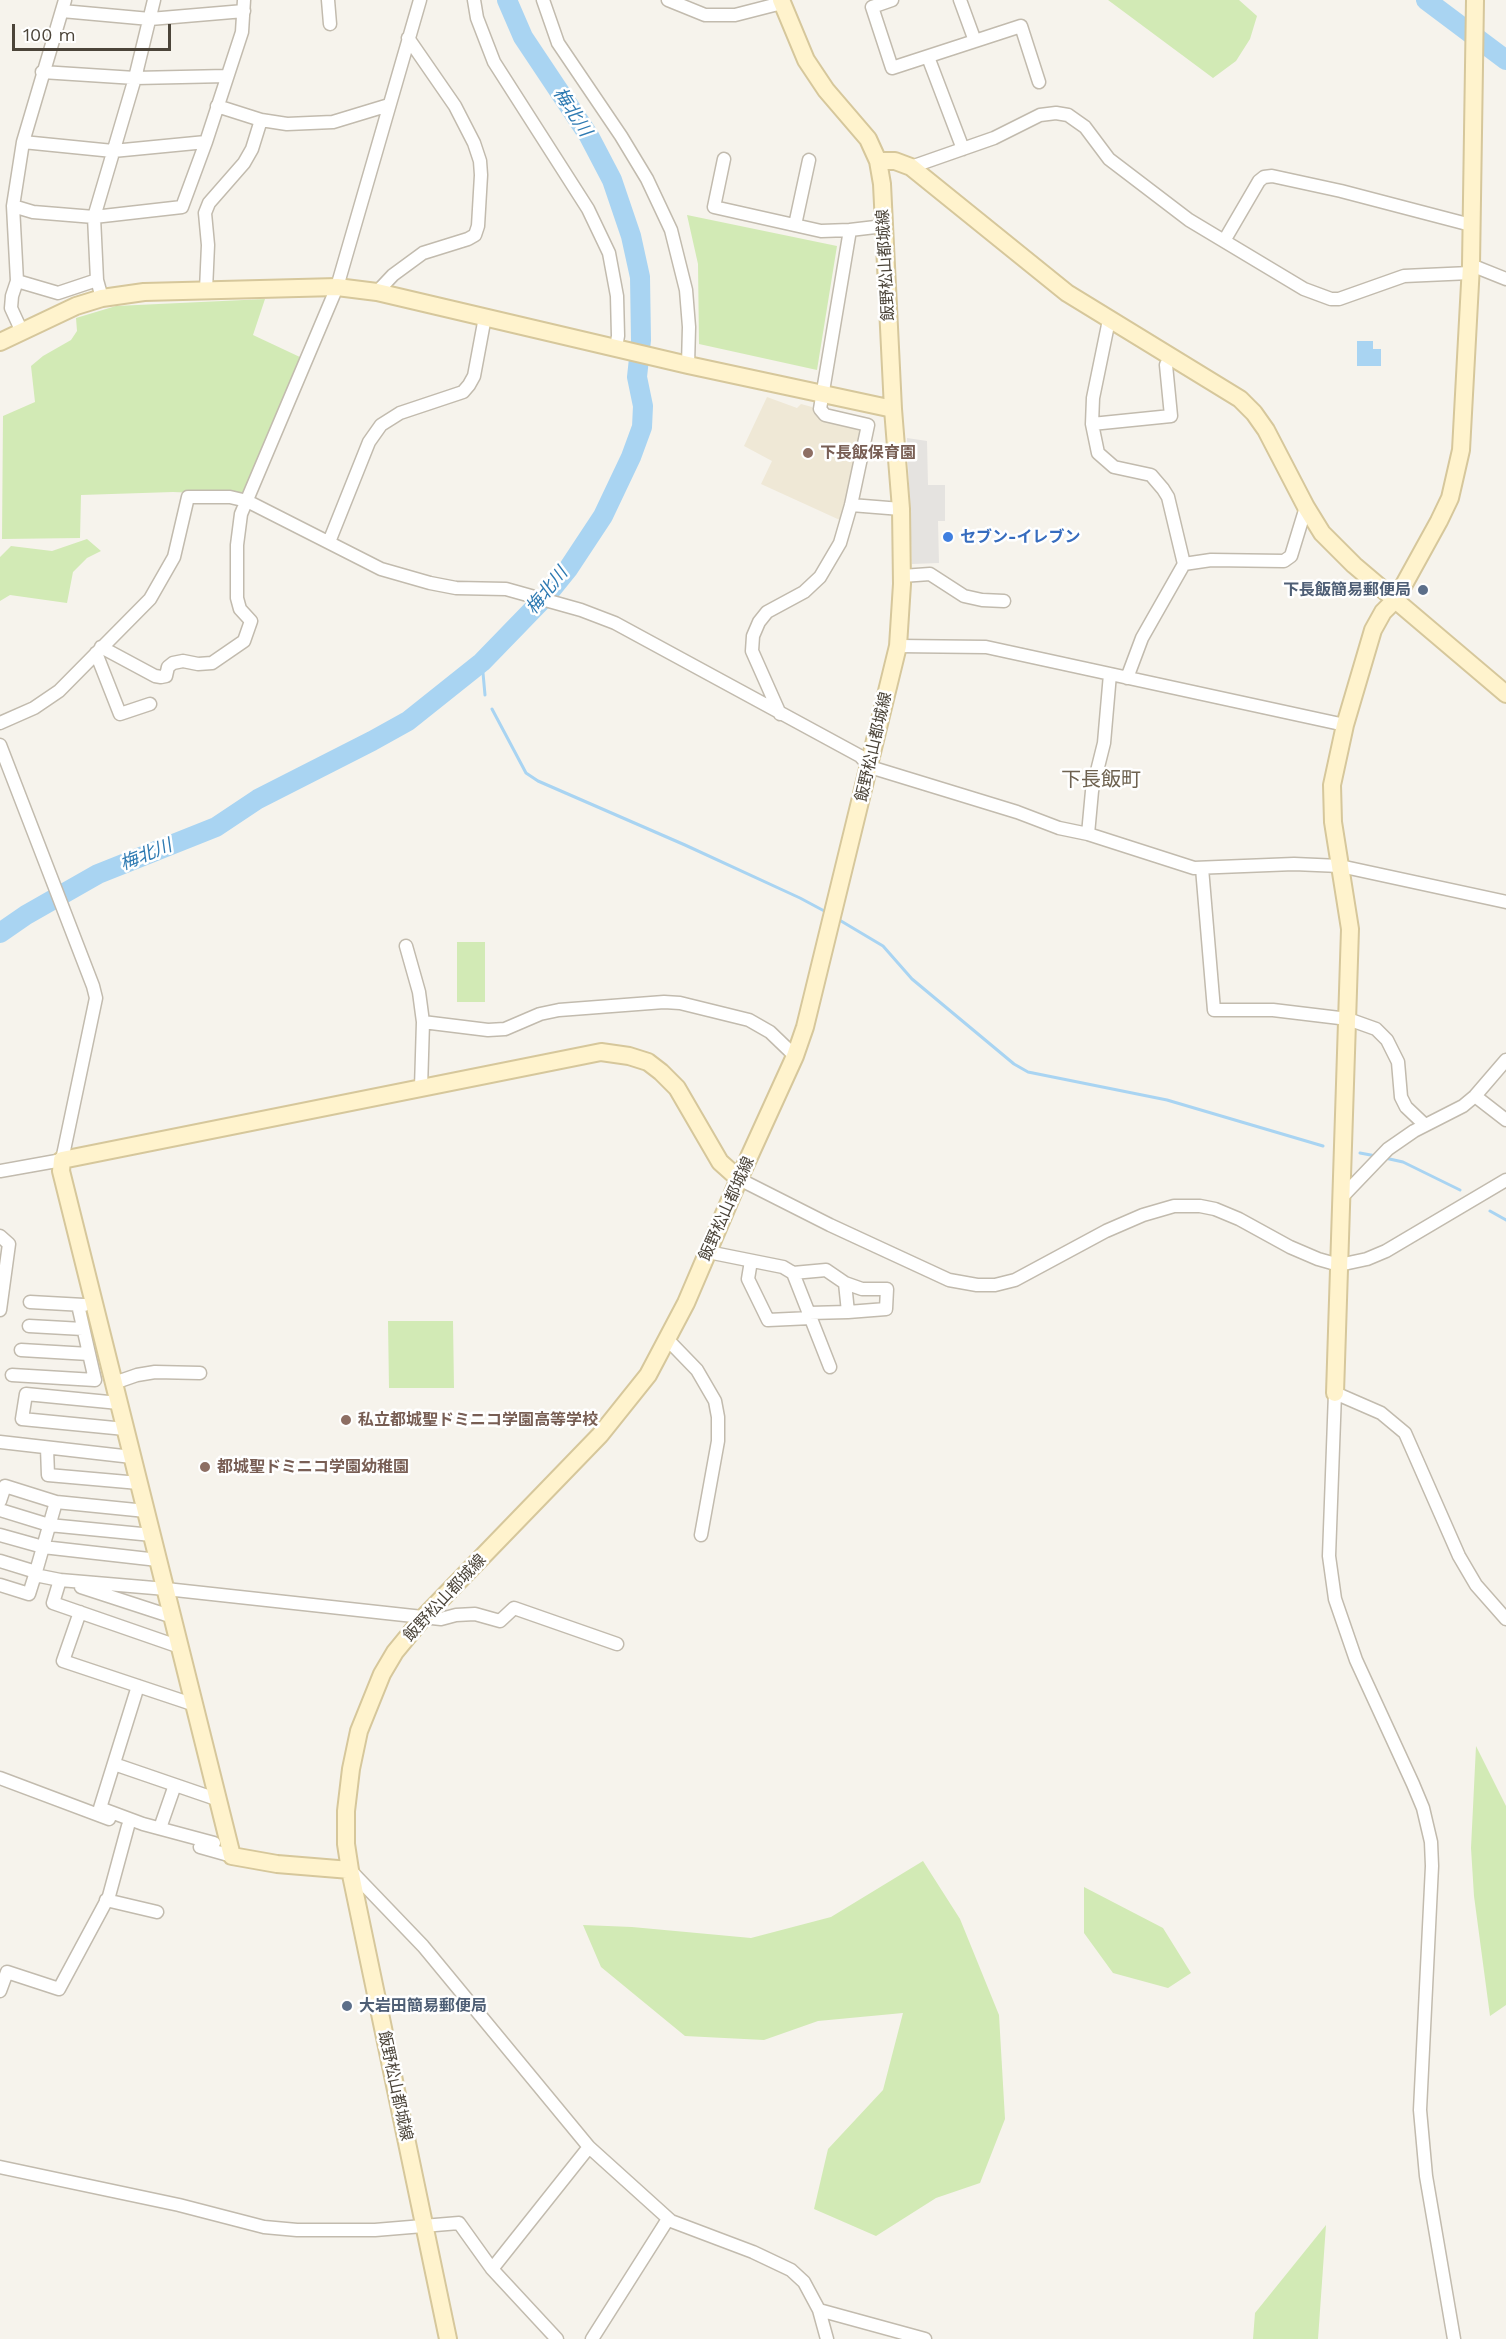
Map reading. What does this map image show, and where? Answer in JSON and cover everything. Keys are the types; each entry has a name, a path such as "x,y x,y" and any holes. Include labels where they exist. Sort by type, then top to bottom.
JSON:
{"street":[{"path":"102,298 97,280 94,218 135,78 154,0"},
{"path":"328,0 330,24"},
{"path":"99,650 161,677 166,676 168,667 173,663 183,661 198,664 212,663 244,641 251,621 238,604 237,545 241,514 337,287 420,0"},
{"path":"474,0 477,18 494,62 588,209 609,253 617,296 617,348"},
{"path":"543,0 558,43 642,170 671,230 686,290 689,327 688,365"},
{"path":"668,0 705,15 735,15 781,2"},
{"path":"892,0 872,7 892,68 1021,26 1040,81"},
{"path":"960,0 975,42"},
{"path":"1454,2339 1426,2176 1420,2110 1431,1842 1416,1792 1356,1660 1335,1599 1329,1556 1350,928 1333,822 1332,794 1336,763 1373,630 1383,612 1396,599 1439,521 1450,498 1461,450 1470,269 1475,0"},
{"name":"飯野松山都城線","path":"448,2339 346,1844 346,1810 359,1731 382,1674 395,1652 423,1618 600,1435 648,1375 687,1303 739,1179 795,1056 808,1016 898,646 902,576 901,509 893,409 882,184 878,161 868,140 826,90 806,60 781,2"},
{"path":"13,206 33,212 94,218 182,207 242,32 244,5 150,19 63,5 23,142 13,206 16,281 11,308 22,332"},
{"path":"378,292 393,274 423,253 468,239 475,235 478,226 480,168 474,143 455,106 408,39"},
{"path":"928,57 963,149"},
{"path":"42,72 135,78 227,76"},
{"path":"218,106 261,120 287,124 333,122 389,105"},
{"path":"911,167 994,138 1040,115 1056,113 1068,115 1085,127 1109,159 1189,220 1304,289 1331,299 1339,299 1404,276 1470,269 1506,279"},
{"path":"206,290 208,245 205,213 209,202 244,163 252,149 261,120"},
{"path":"23,142 113,151 206,142"},
{"path":"724,159 714,207 820,231 884,226"},
{"path":"795,225 809,160"},
{"path":"878,161 895,161 911,167 1067,293 1240,399 1254,412 1266,430 1322,533 1338,550 1506,694"},
{"path":"1224,241 1259,181 1264,177 1272,176 1341,191 1471,225"},
{"path":"780,714 752,651 753,636 759,622 767,612 804,592 820,577 840,543 851,505 868,425 825,415 820,409 850,230"},
{"path":"16,281 58,293 97,280"},
{"path":"0,342 76,306 102,298 144,292 337,287 378,292 688,365 893,409"},
{"path":"329,542 369,442 381,424 400,413 463,392 469,385 474,376 484,317"},
{"path":"1109,320 1093,398 1092,424 1098,453 1106,462 1125,471 1152,475 1163,489 1168,497 1184,564 1142,638 1127,678"},
{"path":"1092,424 1171,416 1166,365 1171,356"},
{"path":"0,723 34,708 59,691 141,608 174,556 188,497 230,497 247,501 381,569 424,582 456,588 506,589 615,624 860,756 870,768 1017,812 1059,828 1088,834 1194,868 1294,864 1340,866 1506,902"},
{"path":"851,505 901,509"},
{"path":"1184,564 1211,560 1284,561 1291,556 1306,507"},
{"path":"902,576 930,574 964,596 1004,601"},
{"path":"898,646 987,647 1346,725"},
{"path":"99,650 120,714 150,704"},
{"path":"1088,834 1092,790 1104,743 1110,674"},
{"path":"0,745 96,998 61,1171 86,1305 114,1383 232,1856"},
{"path":"1202,868 1214,1010 1273,1010 1348,1019 1376,1029 1387,1040 1398,1062 1401,1097 1406,1107 1425,1125"},
{"path":"406,946 419,992 423,1022 421,1088"},
{"path":"423,1022 488,1030 505,1029 540,1014 560,1010 664,1002 680,1003 749,1020 770,1032 795,1056"},
{"path":"0,1172 595,1053 614,1053 648,1062 677,1088 720,1162 739,1179 830,1225 949,1280 977,1285 996,1285 1015,1280 1106,1232 1143,1215 1174,1206 1200,1206 1215,1209 1239,1219 1290,1247 1339,1265 1367,1259 1386,1251 1506,1180"},
{"path":"1342,1197 1388,1149 1425,1125 1463,1106 1475,1096 1506,1060"},
{"path":"1475,1096 1506,1120"},
{"path":"0,1236 9,1244 0,1309"},
{"path":"708,1252 783,1267 793,1274 830,1367"},
{"path":"751,1261 748,1279 768,1320 886,1309 887,1288 862,1288 845,1283 826,1270 793,1274"},
{"path":"845,1283 848,1312"},
{"path":"30,1302 86,1305"},
{"path":"12,1375 95,1380 83,1329 86,1305"},
{"path":"28,1326 83,1329"},
{"path":"667,1339 697,1370 715,1401 718,1417 718,1441 701,1535"},
{"path":"21,1350 89,1354"},
{"path":"114,1383 155,1372 200,1373"},
{"path":"1335,1393 1381,1413 1405,1433 1459,1556 1476,1585 1506,1619"},
{"path":"119,1403 26,1394 22,1419 125,1429"},
{"path":"0,1442 132,1457"},
{"path":"0,1585 29,1594 54,1502 48,1475 47,1448"},
{"path":"48,1475 139,1483"},
{"path":"0,1501 5,1486 54,1502 146,1510"},
{"path":"0,1510 49,1526 152,1535"},
{"path":"0,1535 43,1547 158,1560"},
{"path":"0,1561 173,1617"},
{"path":"60,1580 166,1589 423,1618 441,1619 475,1614 500,1621 514,1608 617,1644"},
{"path":"60,1580 53,1603 180,1647"},
{"path":"80,1612 63,1661 195,1705"},
{"path":"138,1686 100,1808 214,1843"},
{"path":"114,1764 219,1800"},
{"path":"0,1778 128,1826 232,1856 277,1864 350,1870 423,1946 589,2147 668,2219 753,2252 791,2270 804,2282 819,2310 827,2339"},
{"path":"160,1828 175,1785"},
{"path":"0,1990 7,1972 58,1989 106,1900 128,1826"},
{"path":"106,1900 157,1912"},
{"path":"492,2269 589,2147"},
{"path":"0,2167 179,2205 264,2227 297,2230 364,2230 459,2223 492,2269 557,2339"},
{"path":"592,2339 668,2219"},
{"path":"819,2310 925,2339"}],"shaded area":[{"name":"下長飯保育園","path":"767,397 797,408 801,404 812,407 820,416 863,429 842,521 761,484 772,461 744,446"},
{"path":"907,438 927,441 928,485 945,485 945,521 938,521 939,563 912,564"}],"green space":[{"path":"1108,0 1239,0 1257,16 1250,39 1236,61 1213,78"},
{"path":"687,215 837,246 817,370 699,344 698,264"},
{"path":"265,299 253,335 302,358 244,495 173,492 81,495 80,538 2,539 3,416 35,402 31,366 43,356 71,340 77,331 76,318 116,306"},
{"path":"87,539 101,551 87,558 73,572 67,603 10,595 0,601 0,557 11,546 52,551"},
{"path":"457,942 485,942 485,1002 457,1002"},
{"path":"388,1321 453,1321 454,1388 389,1388"},
{"path":"1476,1746 1506,1806 1506,2005 1490,2016 1474,1896 1471,1848"},
{"path":"923,1861 960,1919 999,2015 1005,2119 980,2183 936,2198 876,2236 814,2209 828,2149 883,2090 903,2013 818,2021 764,2040 685,2036 601,1967 583,1925 751,1938 831,1917"},
{"path":"1084,1887 1163,1928 1191,1973 1168,1988 1113,1973 1084,1933"},
{"path":"1326,2225 1318,2339 1253,2339 1255,2313"}],"water":[{"path":"1357,341 1373,341 1373,349 1381,349 1381,366 1357,366"}],"waterway":[{"name":"梅北川","path":"0,933 26,915 98,874 216,827 258,799 408,721 482,662 547,595 568,569 603,516 631,457 642,427 643,406 637,377 641,340 640,277 631,236 612,180 589,136 523,37 507,0"},
{"path":"1426,0 1506,60"},
{"path":"482,662 485,695"},
{"path":"492,709 526,773 538,781 685,845 828,913"},
{"path":"836,918 883,946 912,979 1014,1064 1028,1072 1167,1100 1323,1146"},
{"path":"1360,1153 1376,1156"},
{"path":"1385,1158 1403,1162 1460,1190"},
{"path":"1490,1211 1506,1220"}],"place":[{"name":"下長飯保育園","path":"808,453"},
{"name":"セブン-イレブン","path":"948,537"},
{"name":"下長飯簡易郵便局","path":"1423,590"},
{"name":"私立都城聖ドミニコ学園高等学校","path":"346,1420"},
{"name":"都城聖ドミニコ学園幼稚園","path":"205,1467"},
{"name":"大岩田簡易郵便局","path":"347,2006"}],"district":[{"name":"下長飯町","path":"1101,780"}]}
